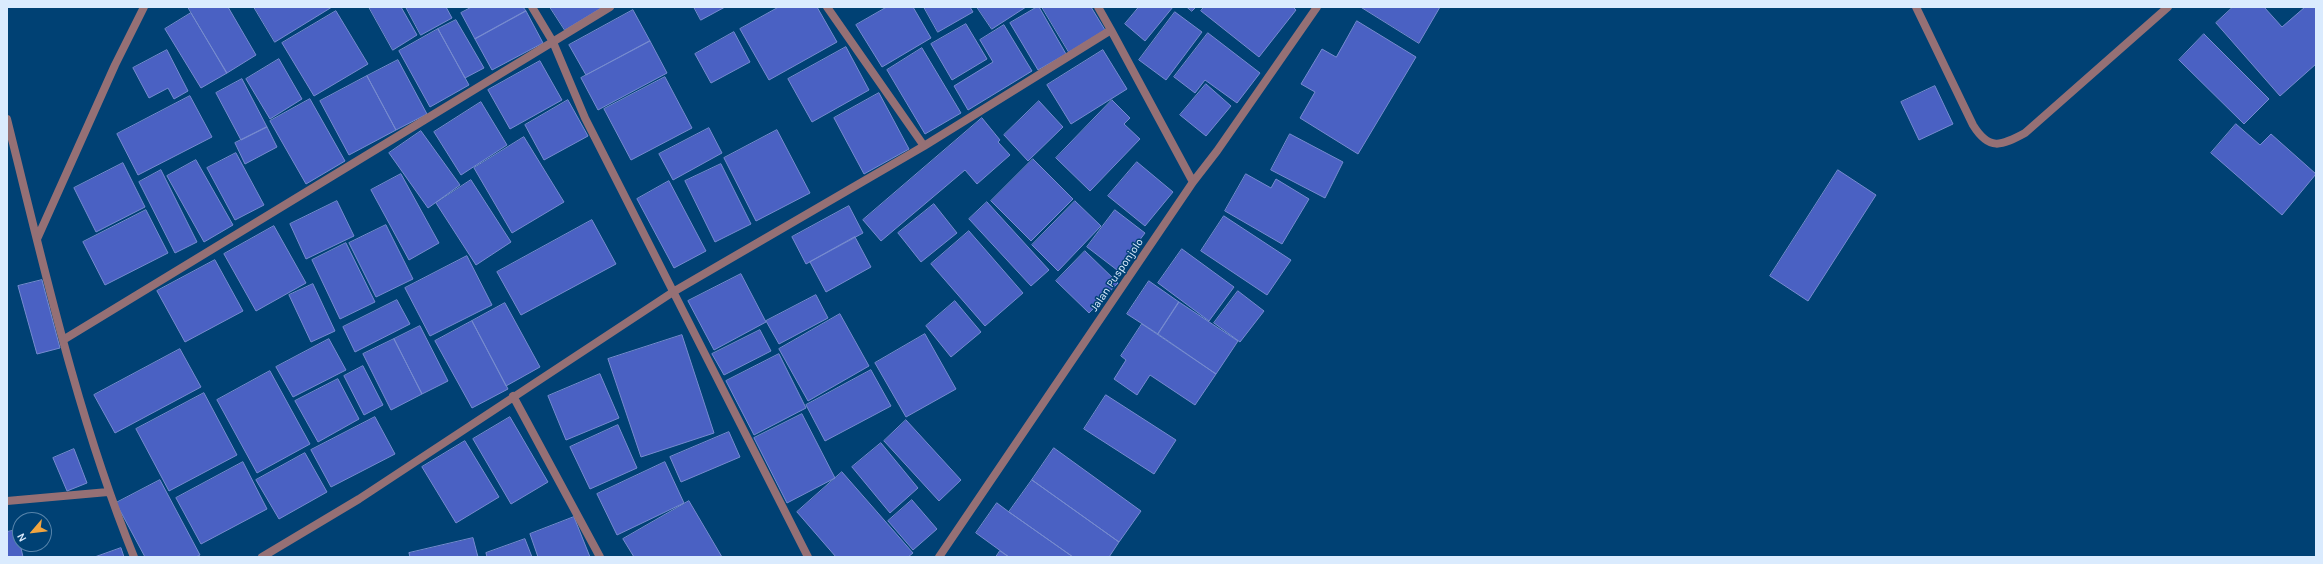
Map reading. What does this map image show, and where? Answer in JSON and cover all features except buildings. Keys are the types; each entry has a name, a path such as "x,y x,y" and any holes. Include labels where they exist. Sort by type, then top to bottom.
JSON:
{"street":[{"path":"37,239 115,65 144,7"},
{"path":"532,7 553,42 585,118 808,557"},
{"path":"63,340 610,7"},
{"path":"827,7 924,146"},
{"path":"1098,7 1193,182"},
{"name":"Jalan Pusponjolo","path":"939,557 1193,182 1217,151 1317,7"},
{"path":"1916,7 1973,125 1986,141 1998,144 2008,142 2025,133 2168,7"},
{"path":"262,557 360,499 513,396 673,292 924,146 1111,30"},
{"path":"7,119 63,340 108,492 134,557"},
{"path":"513,396 600,557"},
{"path":"7,501 108,492"}]}
